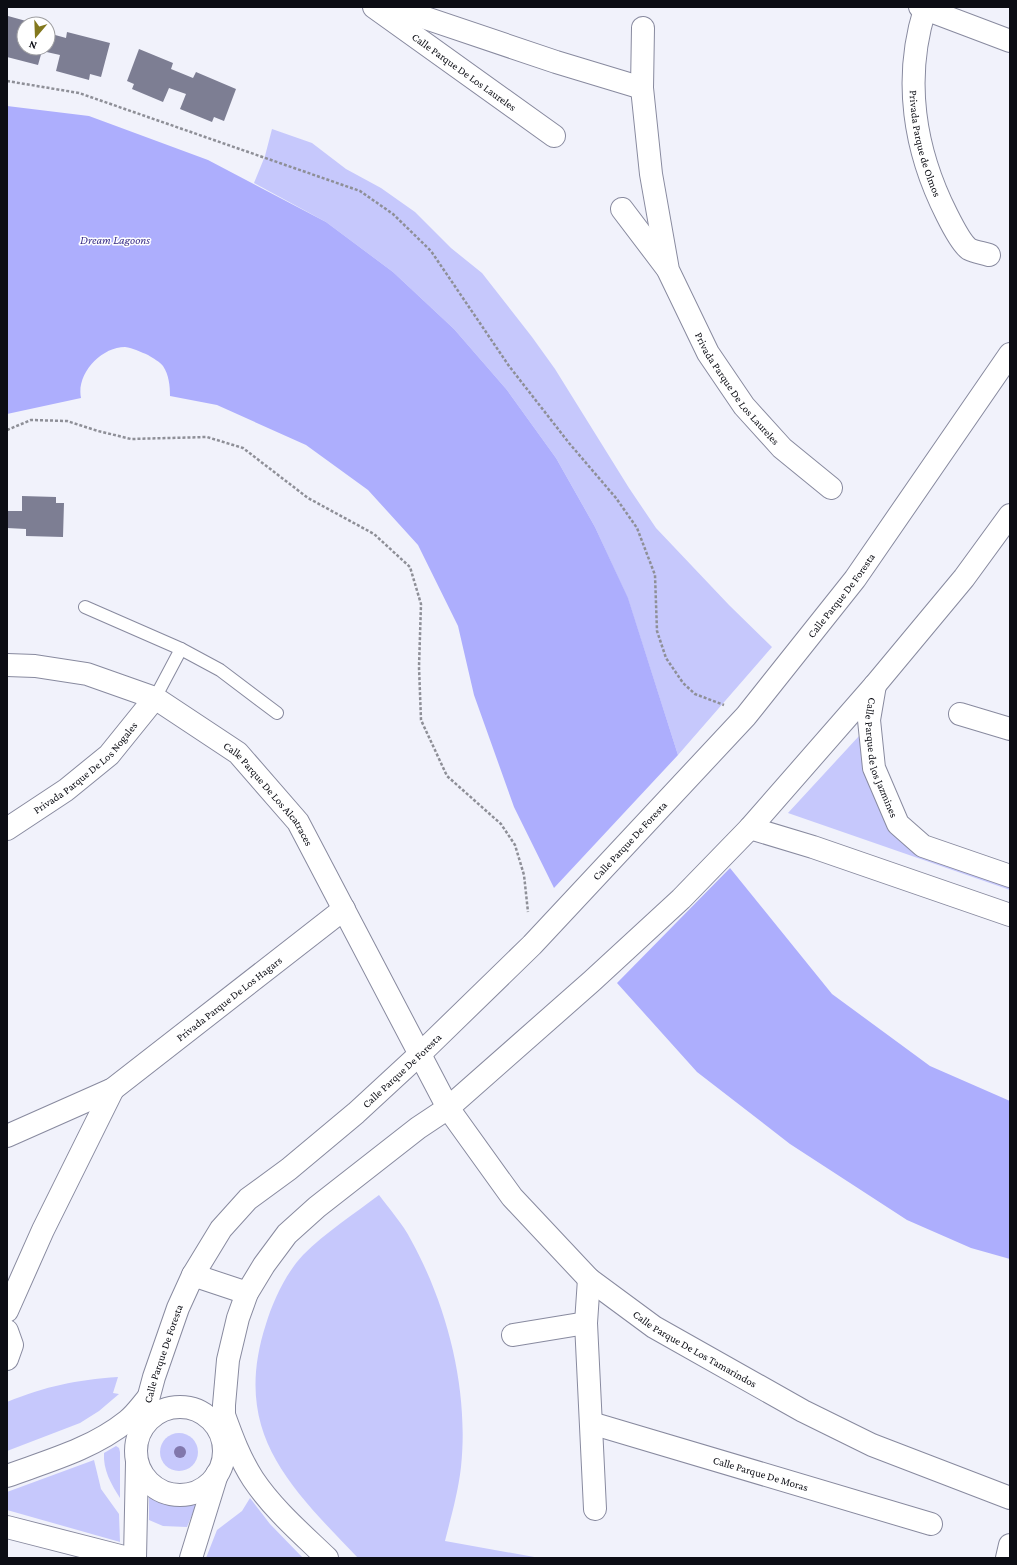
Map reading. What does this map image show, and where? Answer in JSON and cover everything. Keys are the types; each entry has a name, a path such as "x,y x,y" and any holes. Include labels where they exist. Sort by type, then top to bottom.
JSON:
{"street":[{"name":"Calle Parque De Los Laureles","path":"374,7 554,136"},
{"name":"Calle Parque De Los Laureles","path":"393,7 556,62 642,88"},
{"path":"922,8 1010,41"},
{"name":"Privada Parque de Olmos","path":"922,8 914,54 914,111 926,167 938,197 953,225 968,248 989,255"},
{"name":"Privada Parque De Los Laureles","path":"643,28 642,88 651,174 668,270"},
{"name":"Privada Parque De Los Laureles","path":"622,209 668,270 708,353 744,406 782,448 831,488"},
{"name":"Calle Parque De Foresta","path":"139,1433 148,1398 178,1308 192,1275 221,1229 248,1199 289,1168 356,1113 421,1053 532,945 746,716 855,579 1010,354"},
{"path":"191,1558 217,1474 223,1462 224,1414 228,1360 238,1318 247,1293 264,1265 287,1234 307,1216 418,1128 448,1108 576,996 659,919 750,828 875,685 964,578 1010,515"},
{"name":"Calle Parque De Los Alcatraces","path":"7,664 36,666 88,674 155,698 238,753 298,822 421,1053 448,1108"},
{"name":"Calle Parque de los Jazmines","path":"875,685 869,720 874,768 898,824 923,846 1010,876"},
{"name":"Privada Parque De Los Nogales","path":"7,829 66,790 109,755 155,698"},
{"path":"960,714 1010,729"},
{"path":"750,828 813,847 1010,915"},
{"path":"958,898 1010,931"},
{"name":"Privada Parque De Los Hagars","path":"7,1136 113,1089 344,909"},
{"name":"Privada Parque De Los Hagars","path":"7,1311 43,1230 113,1089"},
{"name":"Calle Parque De Los Tamarindos","path":"448,1108 512,1197 589,1279 654,1327 803,1411 872,1446 1010,1498"},
{"path":"192,1275 247,1293"},
{"path":"589,1279 586,1323 595,1509"},
{"path":"513,1335 586,1323"},
{"path":"7,1331 12,1345 7,1359"},
{"path":"7,1476 69,1454 102,1439 128,1420 148,1398"},
{"path":"134,1558 137,1463 136,1448 139,1433 147,1421 158,1412 172,1408 187,1408 201,1412 212,1421 220,1434 224,1448"},
{"path":"224,1414 241,1457 254,1479 278,1510 327,1558"},
{"name":"Calle Parque De Moras","path":"591,1423 931,1524"},
{"path":"137,1463 143,1476 153,1486 166,1493 181,1495 195,1492 208,1485 217,1474"},
{"path":"7,1527 128,1558"},
{"path":"1007,1558 1010,1545"}],"lane":[{"path":"85,607 181,649 220,670 277,713"},
{"path":"155,698 181,649"}],"path":[{"path":"7,81 86,96 360,191 393,214 431,251 508,366 569,443 616,498 637,528 656,575 657,631 666,658 683,683 695,694 716,701 746,716"},
{"path":"7,430 30,420 67,421 98,432 131,439 207,437 243,448 308,498 374,534 410,567 421,604 419,667 421,720 447,776 502,824 516,845 524,875 532,945"}],"shaded area":[{"path":"272,129 312,143 346,169 381,188 415,212 451,248 482,273 555,369 629,488 656,528 729,605 772,647 678,755 628,599 595,527 556,458 507,390 454,329 393,272 326,222 254,183 265,156"},
{"path":"859,736 865,768 888,816 1010,878 1010,890 788,813"},
{"path":"379,1195 404,1228 424,1266 436,1293 453,1350 462,1409 463,1438 458,1486 445,1541 540,1558 358,1558 333,1532 289,1481 273,1454 262,1427 256,1396 257,1362 272,1306 291,1270 303,1255 331,1231"},
{"path":"118,1377 113,1393 119,1394 99,1411 80,1423 7,1451 7,1402 61,1385"},
{"path":"179,1433 189,1436 195,1442 198,1452 195,1462 189,1468 179,1471 169,1468 163,1462 160,1452 163,1442 169,1436"},
{"path":"116,1446 119,1448 120,1452 120,1498 108,1477 104,1459 104,1453"},
{"path":"94,1460 101,1489 119,1514 120,1542 7,1510 7,1492"},
{"path":"149,1490 180,1499 195,1498 197,1503 187,1527 163,1526 149,1520"},
{"path":"250,1498 270,1524 303,1558 206,1558 217,1530 242,1511"}],"water":[{"name":"Dream Lagoons","path":"7,106 89,116 208,160 326,222 393,272 454,329 507,390 556,458 595,527 628,598 678,755 554,888 514,807 474,695 458,626 418,545 368,490 306,445 217,405 170,396 169,381 163,366 148,355 125,347 116,348 107,352 92,364 86,371 82,380 80,389 81,398 7,414"},
{"path":"730,868 832,994 930,1066 1010,1101 1010,1259 971,1248 907,1220 790,1144 697,1072 617,983"}],"building":[{"path":"8,16 16,18 16,56 41,56 38,65 7,57"},
{"path":"67,32 110,43 101,77 90,74 89,80 56,71 60,55 56,54 56,35 66,38"},
{"path":"139,49 173,63 171,69 193,78 196,72 236,89 224,121 214,117 212,122 180,109 186,94 169,88 163,102 132,89 134,84 127,81"},
{"path":"22,496 56,497 56,503 64,503 63,537 26,536 26,529 7,528 7,511 22,511"}]}
